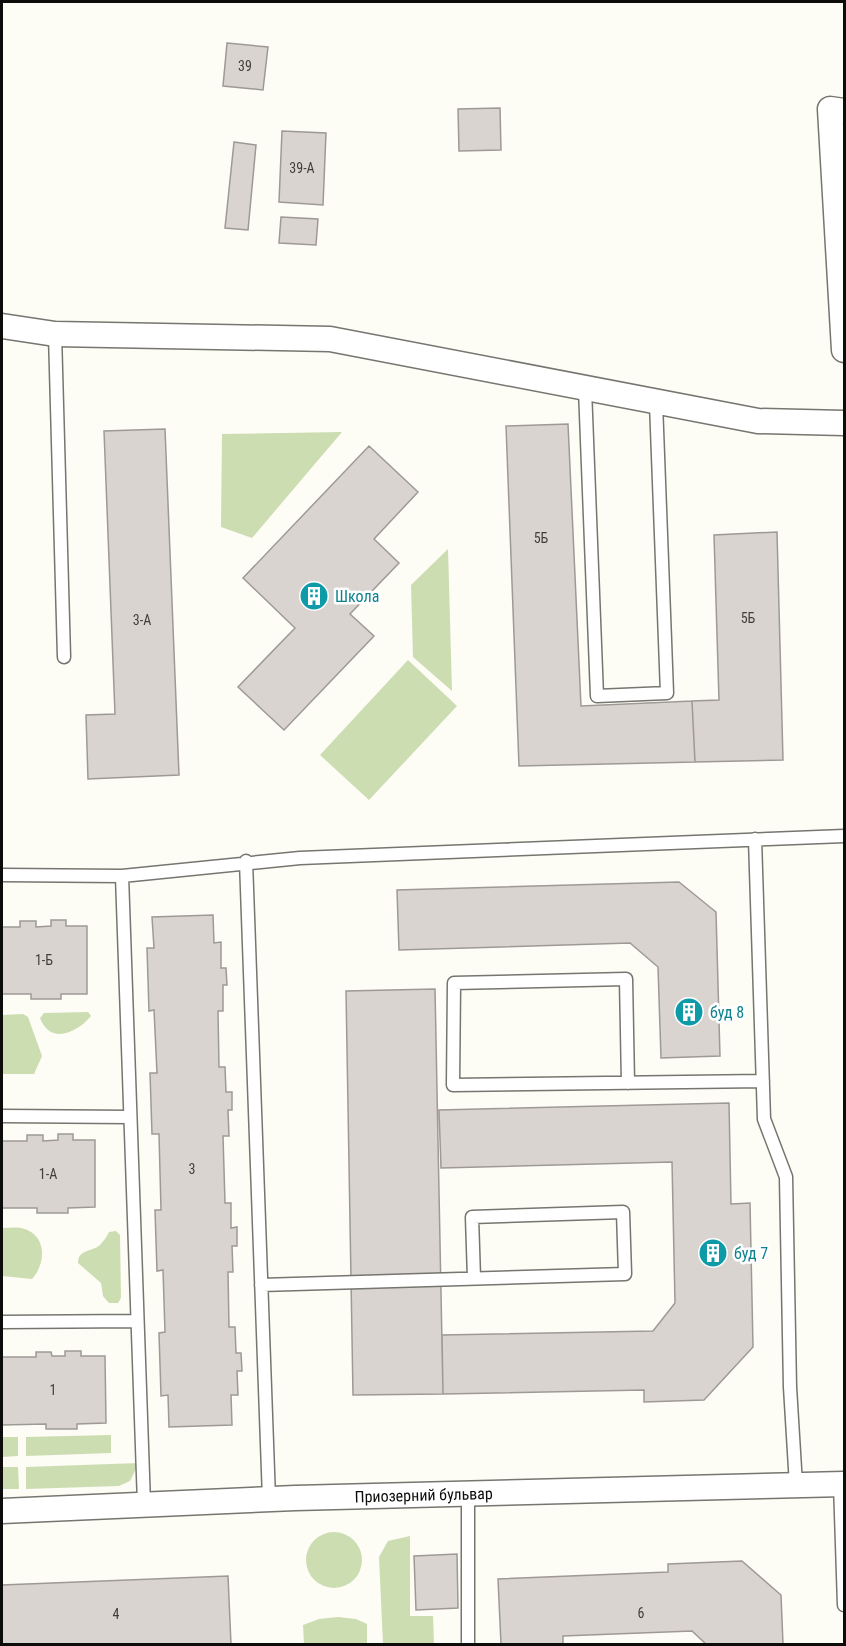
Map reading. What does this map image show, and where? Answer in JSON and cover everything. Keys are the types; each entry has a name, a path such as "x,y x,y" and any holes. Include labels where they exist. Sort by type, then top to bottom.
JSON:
{"street":[{"path":"837,110 844,350"},
{"path":"2,326 55,334 330,339 656,404 758,421 844,423"},
{"name":"Приозерний бульвар","path":"2,1511 269,1499 842,1484"}],"lane":[{"path":"55,334 64,657"},
{"path":"585,389 597,696 667,693 656,404"},
{"path":"2,875 122,876 246,861 844,836"},
{"path":"755,839 765,1119 786,1178 790,1387 796,1485"},
{"path":"246,861 269,1499"},
{"path":"122,876 144,1504"},
{"path":"628,1083 626,979 454,983 453,1085 628,1083 763,1081"},
{"path":"2,1116 130,1117"},
{"path":"261,1286 625,1274 623,1212 472,1217 474,1278"},
{"path":"2,1322 137,1321"},
{"path":"842,1484 844,1605"},
{"path":"468,1494 468,1644"}],"green space":[{"path":"342,432 252,538 221,527 222,434"},
{"path":"448,549 452,691 413,657 411,585"},
{"path":"408,660 457,706 369,800 320,755"},
{"path":"88,1012 91,1016 85,1022 64,1034 50,1031 40,1018 44,1013"},
{"path":"23,1014 28,1017 42,1056 34,1074 4,1074 2,1073 2,1015"},
{"path":"2,1228 19,1228 30,1231 36,1236 42,1250 42,1258 37,1273 32,1279 2,1276"},
{"path":"116,1231 120,1235 121,1298 118,1303 109,1303 103,1296 101,1283 78,1263 80,1255 100,1245 109,1232"},
{"path":"111,1435 111,1453 26,1456 26,1437"},
{"path":"2,1437 18,1437 18,1456 2,1457"},
{"path":"139,1463 130,1481 119,1486 26,1489 26,1467"},
{"path":"2,1467 18,1467 19,1489 2,1489"},
{"path":"328,1532 340,1532 354,1540 362,1554 360,1571 354,1580 340,1588 328,1588 311,1576 306,1566 306,1554 318,1537"},
{"path":"410,1536 410,1616 433,1616 434,1644 383,1644 379,1557 388,1541"},
{"path":"338,1617 356,1619 367,1624 367,1644 304,1644 303,1625 319,1619"}],"building":[{"path":"227,43 268,47 263,90 223,86"},
{"path":"500,108 501,150 459,151 458,109"},
{"path":"282,131 326,133 323,205 279,202"},
{"path":"234,142 256,145 248,230 225,228"},
{"path":"281,217 318,219 316,245 279,243"},
{"path":"568,424 581,706 692,701 695,762 519,766 506,426"},
{"path":"165,429 179,775 88,779 86,715 115,714 104,431"},
{"name":"Школа","path":"369,446 418,492 374,539 399,563 350,614 374,636 284,730 238,687 295,628 243,578"},
{"path":"777,532 783,760 695,762 692,701 719,700 714,535"},
{"name":"буд 8","path":"679,882 716,912 720,1056 661,1058 658,967 630,943 399,950 397,890"},
{"path":"213,915 214,943 221,942 221,968 226,968 227,985 223,985 223,1011 218,1011 219,1067 225,1067 226,1092 232,1092 232,1110 228,1110 229,1136 223,1136 225,1203 231,1203 231,1228 237,1227 237,1246 232,1246 233,1272 228,1272 229,1327 235,1327 236,1353 241,1353 242,1371 237,1371 238,1395 231,1395 232,1425 169,1427 168,1395 161,1396 159,1333 165,1332 163,1270 157,1271 155,1210 161,1210 159,1134 152,1134 150,1073 157,1073 154,1010 149,1011 147,948 154,948 152,917"},
{"path":"51,920 66,920 66,926 87,926 87,994 61,994 61,999 31,999 31,994 2,994 2,927 20,927 20,921 36,921 36,927 51,926"},
{"path":"435,989 443,1394 353,1395 346,991"},
{"name":"буд 7","path":"729,1103 731,1204 750,1203 753,1347 704,1400 644,1402 644,1390 443,1394 442,1335 653,1331 675,1303 672,1162 441,1168 439,1110"},
{"path":"58,1134 73,1134 73,1140 95,1140 95,1207 68,1208 68,1213 37,1213 37,1208 2,1208 2,1141 27,1141 27,1135 43,1135 43,1141 58,1140"},
{"path":"65,1351 81,1351 81,1356 105,1356 106,1423 77,1424 77,1429 46,1429 46,1424 2,1425 2,1357 36,1357 36,1352 51,1352 52,1356 65,1356"},
{"path":"457,1554 458,1608 416,1610 414,1556"},
{"path":"742,1561 781,1595 783,1644 706,1644 692,1631 563,1636 563,1644 501,1644 498,1579 668,1572 668,1564"},
{"path":"228,1576 231,1644 2,1644 2,1585"}],"place":[{"name":"Школа","path":"314,596"},
{"name":"буд 8","path":"689,1012"},
{"name":"буд 7","path":"713,1253"}]}
